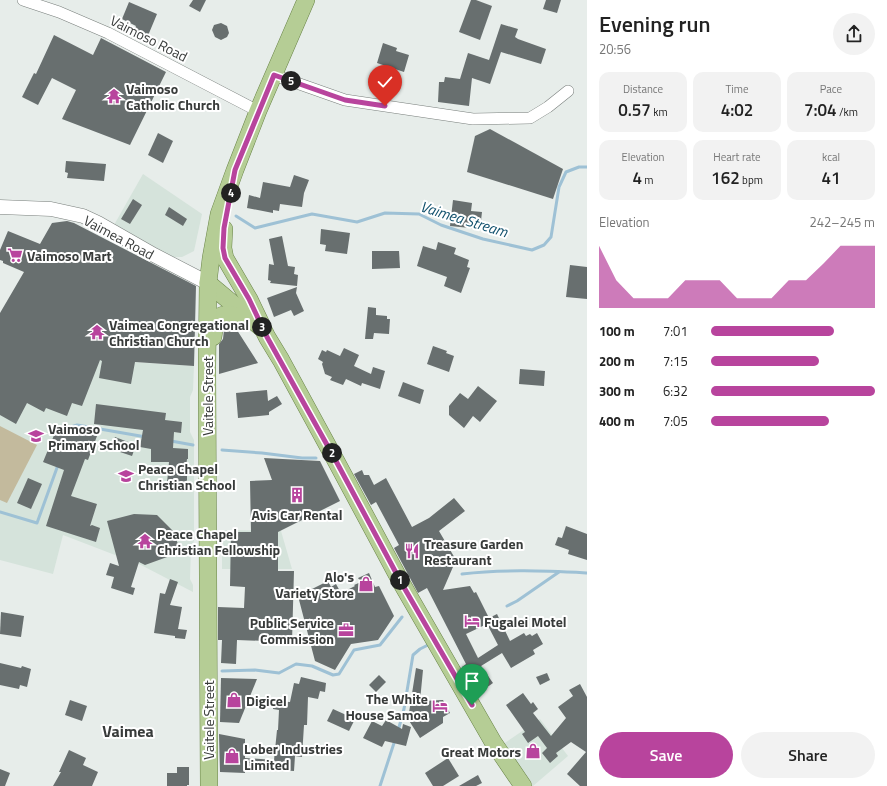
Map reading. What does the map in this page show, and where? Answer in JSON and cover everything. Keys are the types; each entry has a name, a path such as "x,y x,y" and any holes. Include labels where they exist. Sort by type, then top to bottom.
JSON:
{"main road":[{"name":"Vaitele Street","path":"209,786 207,367 208,283 211,258 220,214 235,170 258,111 306,0"},
{"path":"235,170 224,228 223,248 225,258 249,299 267,337 402,584 493,742 523,786"},
{"path":"208,283 264,329"},
{"path":"207,367 216,320 221,316 236,316 264,329"}],"street":[{"name":"Vaimoso Road","path":"23,0 59,12 108,33 258,111"},
{"path":"274,75 345,100 473,119 530,118 548,107 568,91"},
{"name":"Vaimea Road","path":"0,206 51,209 83,216 98,222 154,255 208,283"}],"shaded area":[{"path":"143,174 202,214 194,251 182,257 172,257 114,225"},
{"path":"74,350 132,362 194,366 193,390 190,397 190,432 194,440 194,541 191,548 190,579 193,585 193,592 141,565 63,535 53,574 0,560 0,389"},
{"path":"0,426 37,445 7,503 0,500"},
{"path":"222,530 281,531 292,569 222,569"},
{"name":"Great Motors","path":"540,719 568,756 533,786 528,786 499,747"}],"building":[{"path":"193,0 206,0 200,12 189,6"},
{"path":"471,0 476,0 492,6 480,40 459,32"},
{"path":"546,0 561,0 557,13 543,9"},
{"path":"129,2 157,14 147,38 133,32 136,26 122,19"},
{"path":"221,23 227,26 229,33 227,37 221,40 215,37 212,30 214,25"},
{"path":"501,24 518,29 515,37 518,39 546,49 541,64 501,52 490,84 472,78 469,106 438,102 439,82 444,82 445,77 460,79 468,53 489,60"},
{"name":"Vaimoso Catholic Church","path":"54,35 93,55 101,38 166,72 130,145 62,119 76,90 52,78 38,105 22,97 34,73 36,74"},
{"path":"383,43 397,48 396,51 409,55 404,72 377,63"},
{"path":"490,129 563,169 553,199 467,172 475,136"},
{"path":"158,133 173,141 163,163 148,155"},
{"path":"66,161 106,164 104,181 67,178 68,173 65,172"},
{"path":"294,175 309,180 304,193 302,207 280,204 279,211 273,210 273,213 247,208 249,195 260,198 263,182 290,187"},
{"path":"133,199 142,205 130,224 121,219"},
{"path":"453,200 472,203 471,211 482,212 480,229 450,226"},
{"path":"169,207 187,219 183,226 165,215"},
{"name":"Vaimea Congregational Christian Church","path":"67,221 74,223 196,286 194,366 135,362 131,384 99,378 102,361 100,360 82,406 72,403 67,416 46,408 44,412 27,403 16,424 0,415 0,313 24,272 3,263 3,261 0,260 0,250 8,231 40,244 52,223"},
{"path":"321,229 350,233 347,254 325,251 326,245 320,244"},
{"path":"282,236 288,266 295,267 294,274 298,275 297,286 270,283 271,281 268,280 269,264 274,265 269,239"},
{"path":"438,242 456,248 454,254 469,260 467,267 470,268 461,293 444,286 447,277 417,266 423,246 436,250"},
{"path":"372,251 399,251 400,268 372,269"},
{"path":"570,265 587,267 587,299 566,297"},
{"path":"297,287 296,293 304,311 294,316 291,310 274,317 267,298"},
{"path":"368,307 376,308 376,315 387,316 387,319 390,319 389,334 374,333 373,339 365,339"},
{"path":"235,327 258,363 219,374 219,344 223,339 224,330"},
{"path":"433,346 447,351 446,353 454,356 449,372 427,364"},
{"path":"344,348 359,355 354,366 371,374 373,367 385,371 380,389 362,383 361,386 346,379 343,385 330,380 332,377 325,374 322,364 323,362 318,359 322,350 326,352 327,350 340,356"},
{"path":"520,369 545,371 544,386 519,384"},
{"path":"403,382 424,390 420,404 398,396"},
{"path":"478,386 497,401 480,422 473,416 464,428 449,415 449,406 460,393 468,399"},
{"path":"267,390 268,401 277,396 282,404 269,412 269,415 238,418 236,393"},
{"path":"96,404 166,413 165,420 182,422 181,433 174,432 173,448 188,449 185,474 187,476 187,480 185,483 167,483 169,462 151,462 151,449 140,447 143,430 94,424"},
{"path":"57,428 77,436 79,429 97,436 88,460 85,459 71,496 97,504 90,526 92,525 100,528 96,542 46,526 64,470 43,462"},
{"path":"115,437 136,445 132,456 111,449"},
{"path":"264,458 320,461 340,501 278,532 278,571 294,571 292,642 237,640 236,664 221,663 222,640 218,640 218,607 244,608 245,587 230,586 231,532 251,532 250,481 272,480"},
{"path":"362,470 364,475 369,475 374,485 386,478 412,527 429,518 454,498 465,511 439,531 456,560 443,590 470,586 474,593 476,592 489,618 497,614 510,641 524,633 526,636 530,634 532,636 537,633 543,644 533,650 535,654 511,668 502,653 481,666 493,683 479,693 462,667 466,664 427,588 418,593 394,548 399,545 376,502 371,505 354,474","holes":["487,624 498,645 478,658 466,634"]},
{"path":"28,478 42,484 31,509 17,503"},
{"name":"Peace Chapel Christian Fellowship","path":"134,514 157,515 173,531 181,552 145,565 139,562 131,587 135,588 133,595 111,588 114,577 106,575 110,563 119,566 107,521"},
{"path":"566,526 587,534 587,560 568,554 569,550 555,545 558,537 562,538"},
{"name":"Public Service Commission","path":"369,573 375,587 379,586 394,616 378,640 351,644 335,670 315,661 298,596 328,581 331,587 336,584 341,593 361,582 358,578"},
{"path":"170,579 178,582 170,605 182,607 178,629 187,630 185,639 154,633 160,593 165,594"},
{"path":"1,612 24,616 21,637 0,634"},
{"path":"0,663 21,668 22,666 31,669 27,687 20,685 19,689 0,685"},
{"path":"416,668 423,670 420,701 443,700 450,713 443,717 443,723 420,738 408,719"},
{"path":"547,673 550,680 540,685 536,677"},
{"path":"379,675 386,682 376,692 369,685"},
{"path":"301,677 326,683 325,692 320,691 318,699 308,697 307,725 304,725 302,757 295,756 294,771 245,768 245,773 220,772 219,734 245,739 245,758 274,760 279,710 273,709 273,701 290,702 294,683 299,684"},
{"name":"Digicel","path":"221,678 257,679 239,723 220,722"},
{"path":"580,684 587,697 587,786 580,786 567,774 586,752 571,742 556,753 558,756 550,763 542,753 547,748 538,736 528,743 522,734 525,732 506,705 523,693 531,704 533,702 538,709 533,713 551,736 566,718 558,707 573,696 569,690"},
{"path":"70,700 87,706 82,721 65,715"},
{"path":"333,709 355,719 349,731 327,721"},
{"path":"386,720 402,729 403,724 411,727 406,746 385,741 382,747 363,738 372,721 382,726"},
{"path":"69,750 86,758 83,765 98,772 92,786 53,786 61,772 59,772"},
{"path":"448,758 459,776 443,786 433,786 425,773"},
{"path":"177,767 189,767 189,785 167,786 167,773 177,773"},
{"path":"0,769 10,773 5,786 0,786"},
{"path":"478,775 482,783 476,786 459,786"}],"waterway":[{"name":"Vaimea Stream","path":"236,216 255,228 312,214 357,222 385,213 419,214 441,225 483,239 532,250 544,245 551,237 559,187 566,172 579,167 587,167"},
{"path":"69,435 71,427 77,425 146,437"},
{"path":"171,441 193,445"},
{"path":"222,450 316,458"},
{"path":"0,512 37,523 58,465"},
{"path":"462,574 509,571 587,573"},
{"path":"507,606 517,601 559,572"},
{"path":"222,671 255,670 279,673 296,664 312,666 333,675 339,674 354,650 380,645 402,617"},
{"path":"398,731 404,709 413,655 428,645"},
{"path":"380,786 395,740"}],"place":[{"name":"Vaimoso Catholic Church","path":"114,96"},
{"name":"Vaimoso Mart","path":"15,255"},
{"name":"Vaimea Congregational Christian Church","path":"97,332"},
{"name":"Vaimoso Primary School","path":"36,436"},
{"name":"Peace Chapel Christian School","path":"126,476"},
{"name":"Avis Car Rental","path":"297,495"},
{"name":"Peace Chapel Christian Fellowship","path":"145,541"},
{"name":"Treasure Garden Restaurant","path":"412,551"},
{"name":"Alo's Variety Store","path":"366,584"},
{"name":"Fugalei Motel","path":"472,621"},
{"name":"Public Service Commission","path":"346,630"},
{"name":"Digicel","path":"234,700"},
{"name":"The White House Samoa","path":"440,706"},
{"name":"Great Motors","path":"533,751"},
{"name":"Lober Industries Limited","path":"232,756"}],"district":[{"name":"Vaimea","path":"128,731"}],"route":[{"path":"385,106 345,100 274,75 235,170 224,228 223,248 225,258 249,299 267,337 281,360 402,584 472,705"}]}
